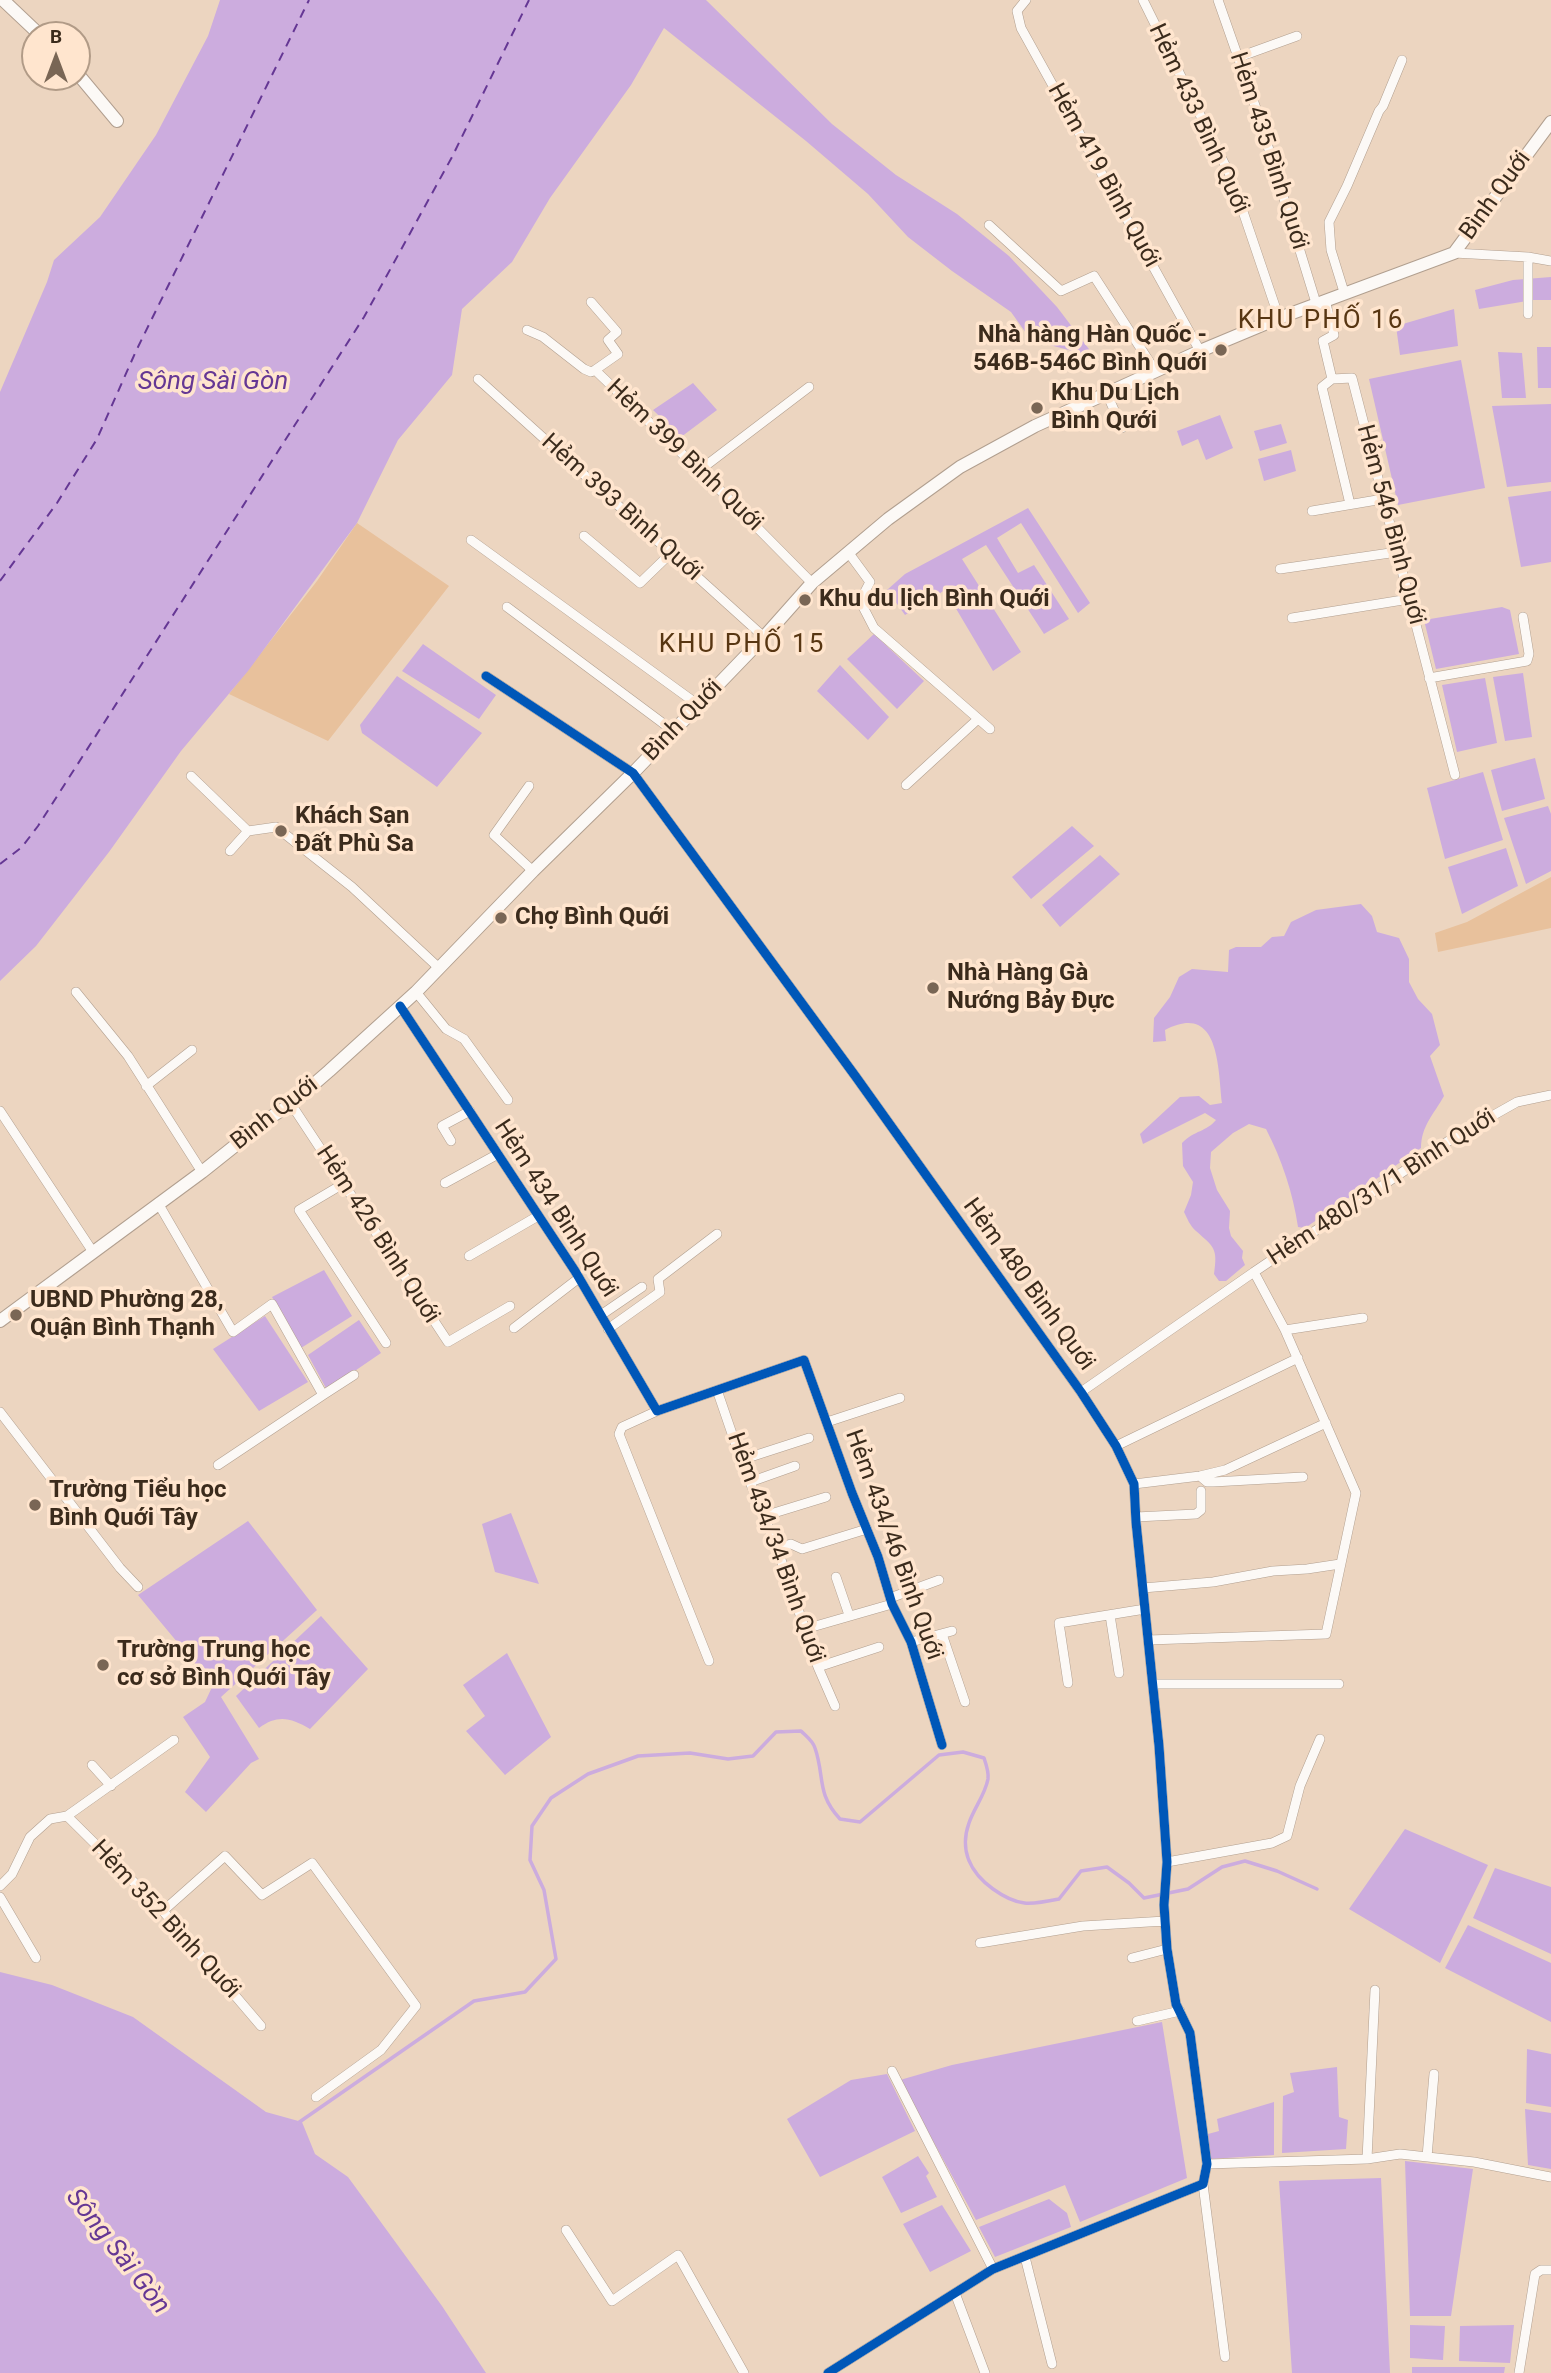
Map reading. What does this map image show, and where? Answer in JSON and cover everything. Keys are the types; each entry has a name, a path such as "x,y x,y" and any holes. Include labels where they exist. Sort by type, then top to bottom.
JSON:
{"main road":[{"path":"3,0 25,21"},
{"path":"91,90 117,121"},
{"name":"Bình Quới","path":"0,1321 291,1104 401,1006 633,773 812,583 888,519 960,467 1035,426 1279,318 1454,254 1551,122"}],"street":[{"name":"Hẻm 419 Bình Quới","path":"1026,0 1017,11 1021,28 1200,351"},
{"name":"Hẻm 433 Bình Quới","path":"1143,0 1232,179 1279,318"},
{"name":"Hẻm 435 Bình Quới","path":"1218,0 1321,301"},
{"path":"1239,57 1297,36"},
{"path":"1345,292 1331,250 1329,222 1379,111 1384,106 1402,60"},
{"path":"989,225 1061,291 1094,276 1156,372"},
{"path":"1454,254 1528,257 1551,261"},
{"path":"1528,257 1528,309"},
{"path":"1321,301 1334,335 1323,341 1332,379 1322,387 1350,504"},
{"name":"Hẻm 399 Bình Quới","path":"591,302 617,332 608,340 618,354 595,370 812,583"},
{"path":"527,330 543,337 584,369 591,372 595,370"},
{"name":"Hẻm 546 Bình Quới","path":"1332,379 1352,378 1455,775"},
{"name":"Hẻm 393 Bình Quới","path":"478,379 764,637"},
{"path":"699,470 808,387"},
{"path":"1107,394 1122,428"},
{"path":"1312,511 1383,499"},
{"path":"584,536 640,583 671,553"},
{"path":"471,540 698,704"},
{"path":"848,552 870,582 860,601 874,628 990,729"},
{"path":"1280,569 1397,552"},
{"path":"1292,618 1409,599"},
{"path":"507,607 672,730"},
{"path":"1429,678 1527,662 1529,653 1524,617"},
{"path":"486,676 633,773"},
{"path":"906,785 978,719"},
{"name":"Hẻm 480 Bình Quới","path":"633,773 856,1077 1081,1391 1116,1446 1134,1484 1167,1862 1164,1905 1167,1950 1176,2004 1190,2033 1207,2164 1203,2184 1225,2357"},
{"path":"191,776 248,831"},
{"path":"529,786 494,835 534,871"},
{"path":"230,851 248,831 276,827 352,887 439,968"},
{"path":"76,992 123,1049 202,1172"},
{"path":"416,992 446,1028 464,1038 508,1100"},
{"name":"Hẻm 434 Bình Quới","path":"401,1006 579,1278 657,1411"},
{"path":"146,1086 191,1050"},
{"name":"Hẻm 480/31/1 Bình Quới","path":"1081,1391 1453,1138 1517,1102 1551,1095"},
{"name":"Hẻm 426 Bình Quới","path":"291,1104 448,1342 510,1306"},
{"path":"0,1111 93,1252"},
{"path":"451,1141 442,1126 470,1111"},
{"path":"445,1183 498,1154"},
{"path":"343,1184 299,1210 386,1343"},
{"path":"158,1203 233,1332 272,1304 323,1395"},
{"path":"469,1256 538,1216"},
{"path":"608,1329 660,1292 659,1279 717,1234"},
{"path":"1148,1640 1326,1634 1356,1493 1298,1358 1254,1272"},
{"path":"514,1328 579,1278"},
{"path":"601,1315 642,1287"},
{"path":"1285,1330 1363,1318"},
{"path":"1116,1446 1298,1358"},
{"name":"Hẻm 434/46 Bình Quới","path":"717,1390 804,1360 878,1557 891,1601 911,1642 942,1745"},
{"path":"218,1465 354,1375"},
{"path":"709,1661 619,1434 622,1427 657,1411 717,1390"},
{"name":"Hẻm 434/34 Bình Quới","path":"717,1390 818,1667 835,1706"},
{"path":"827,1422 900,1398"},
{"path":"0,1412 120,1568 138,1587"},
{"path":"1134,1484 1200,1476 1225,1470 1326,1423"},
{"path":"741,1460 809,1438"},
{"path":"750,1482 795,1466"},
{"path":"1200,1476 1207,1482 1303,1477"},
{"path":"1136,1517 1196,1514 1201,1510 1201,1491"},
{"path":"764,1516 826,1497"},
{"path":"776,1548 791,1544 802,1549 867,1529"},
{"path":"1143,1588 1213,1582 1273,1571 1340,1564"},
{"path":"836,1577 849,1615"},
{"path":"805,1629 891,1601 939,1580"},
{"path":"1068,1683 1059,1623 1145,1609"},
{"path":"1110,1615 1119,1673"},
{"name":"Hẻm 434/46 Bình Quới","path":"911,1642 947,1632 965,1702"},
{"path":"818,1667 878,1647"},
{"path":"1153,1684 1339,1684"},
{"path":"0,1886 12,1874 30,1837 50,1819 67,1816 174,1740"},
{"path":"1167,1862 1272,1843 1287,1836 1300,1786 1320,1740"},
{"path":"92,1765 111,1786"},
{"name":"Hẻm 352 Bình Quới","path":"67,1816 163,1911 261,2026"},
{"path":"163,1911 225,1856 262,1895 312,1863 416,2006 381,2050 316,2097"},
{"path":"0,1897 36,1958"},
{"path":"980,1943 1083,1926 1165,1921"},
{"path":"1132,1958 1167,1950"},
{"path":"1367,2159 1376,1990"},
{"path":"1137,2021 1180,2011"},
{"path":"892,2071 993,2269"},
{"path":"1427,2157 1434,2074"},
{"path":"1207,2164 1367,2159 1400,2154 1474,2162 1551,2177"},
{"path":"829,2373 993,2269 1203,2184"},
{"path":"566,2230 612,2301 678,2255 744,2373"},
{"path":"1025,2257 1052,2364"},
{"path":"1519,2373 1535,2274 1541,2270 1551,2270"},
{"path":"955,2293 985,2373"}],"shaded area":[{"path":"357,523 449,586 328,741 229,694 317,581"},
{"path":"1551,877 1551,928 1438,952 1435,933 1467,922"}],"water":[{"name":"Sông Sài Gòn","path":"220,0 706,0 832,124 896,175 957,214 1009,256 1057,307 1095,357 1031,340 1011,312 908,237 868,194 664,28 631,85 550,198 512,262 462,309 452,375 398,440 357,523 248,671 181,751 109,852 36,946 0,981 0,392 54,260 100,217 156,135 208,36"},
{"path":"1551,277 1551,300 1533,300 1479,309 1475,290 1513,280"},
{"path":"1454,309 1458,346 1400,355 1396,326"},
{"path":"1537,347 1551,347 1551,388 1538,388"},
{"path":"1498,352 1522,353 1526,398 1502,398"},
{"path":"1461,360 1485,488 1398,505 1369,379"},
{"path":"693,383 717,410 681,437 653,410"},
{"path":"1551,404 1551,482 1507,487 1492,406"},
{"path":"1220,415 1233,448 1206,460 1198,439 1182,446 1177,431"},
{"path":"1281,424 1287,443 1260,451 1254,431"},
{"path":"1291,450 1296,471 1264,481 1258,459"},
{"path":"1551,491 1551,562 1521,567 1508,497"},
{"path":"1028,508 1090,603 1078,613 1021,523 997,538 1018,573 1034,565 1069,619 1044,634 986,545 962,559 1021,652 993,671 945,590 905,615 887,590 905,574"},
{"path":"1502,607 1510,610 1519,654 1436,669 1424,620"},
{"path":"874,634 924,681 897,709 847,659"},
{"path":"423,644 496,695 479,719 402,671"},
{"path":"840,665 889,717 868,740 817,691"},
{"path":"1523,673 1532,737 1505,741 1493,677"},
{"path":"397,676 482,733 437,787 362,733 360,725"},
{"path":"1485,678 1497,743 1457,752 1442,685"},
{"path":"1535,758 1545,799 1502,811 1491,770"},
{"path":"1483,772 1503,840 1445,859 1427,788"},
{"path":"1548,806 1551,814 1551,871 1526,884 1504,818"},
{"path":"1072,826 1094,846 1031,899 1012,877"},
{"path":"1506,848 1518,886 1462,914 1448,867"},
{"path":"1100,855 1120,874 1060,927 1042,905"},
{"path":"1361,904 1372,916 1377,932 1399,938 1409,959 1409,982 1418,999 1432,1014 1440,1045 1430,1056 1444,1096 1426,1127 1421,1148 1305,1228 1298,1227 1286,1177 1266,1129 1249,1124 1233,1133 1211,1152 1210,1168 1217,1190 1230,1211 1231,1236 1243,1251 1245,1265 1226,1281 1219,1281 1214,1274 1213,1249 1192,1227 1184,1212 1193,1182 1183,1166 1182,1143 1216,1120 1205,1113 1143,1144 1140,1134 1180,1097 1199,1096 1210,1105 1222,1103 1217,1057 1206,1031 1197,1024 1183,1023 1165,1030 1166,1041 1153,1042 1154,1018 1170,997 1179,977 1192,969 1228,972 1229,950 1236,947 1261,947 1272,937 1284,936 1291,922 1316,910"},
{"path":"324,1270 352,1316 301,1348 272,1297"},
{"path":"265,1316 308,1382 259,1411 213,1349"},
{"path":"359,1320 381,1353 327,1390 308,1355"},
{"path":"511,1513 539,1584 495,1572 482,1524"},
{"path":"248,1521 317,1610 221,1697 259,1759 251,1763 206,1812 185,1792 210,1757 183,1717 205,1702 213,1685 138,1595"},
{"path":"321,1616 368,1669 310,1729 284,1719 272,1721 259,1728 236,1696"},
{"path":"507,1653 551,1737 505,1775 466,1731 485,1716 463,1685"},
{"path":"1405,1829 1488,1865 1440,1963 1349,1909"},
{"path":"1495,1868 1551,1887 1551,1954 1473,1918"},
{"path":"1468,1925 1551,1963 1551,2022 1445,1968"},
{"name":"Sông Sài Gòn","path":"0,1972 52,1985 133,2017 266,2112 302,2122 315,2154 348,2177 442,2306 486,2373 0,2373"},
{"path":"1162,2022 1187,2178 1080,2222 1065,2185 976,2220 900,2080 952,2065"},
{"path":"1527,2049 1551,2054 1551,2107 1526,2103"},
{"path":"1337,2067 1339,2117 1348,2120 1346,2149 1282,2153 1283,2096 1294,2092 1290,2073"},
{"path":"887,2074 915,2131 820,2177 787,2119 851,2080"},
{"path":"1274,2102 1274,2155 1210,2159 1208,2134 1219,2131 1217,2119"},
{"path":"1525,2109 1551,2113 1551,2169 1528,2165"},
{"path":"918,2156 929,2173 926,2176 937,2197 901,2213 882,2177"},
{"path":"1405,2161 1473,2169 1451,2316 1410,2316"},
{"path":"1381,2178 1390,2373 1292,2373 1279,2181"},
{"path":"1049,2199 1067,2213 1071,2227 995,2257 979,2227"},
{"path":"942,2205 971,2251 930,2272 903,2224"},
{"path":"1410,2325 1445,2326 1443,2360 1410,2358"},
{"path":"1514,2325 1510,2363 1459,2361 1460,2326"},
{"path":"1412,2367 1505,2367 1504,2373 1412,2373"}],"waterway":[{"path":"298,2123 474,2001 525,1992 556,1959 544,1890 530,1860 532,1826 551,1798 588,1774 638,1756 690,1753 728,1759 753,1756 776,1732 801,1731 814,1745 824,1793 832,1810 840,1819 860,1822 939,1755 963,1752 984,1758 988,1779 969,1823 966,1852 973,1868 985,1883 1017,1902 1059,1899 1081,1871 1107,1867 1144,1898 1188,1889 1222,1867 1245,1861 1277,1871 1317,1889"}],"ferry route":[{"path":"0,581 57,503 97,439 136,351 309,0"},
{"path":"0,864 22,847 38,826 364,317 452,157 529,0"}],"cycle path":[{"path":"486,676 633,773 856,1077 1081,1392 1116,1446 1134,1484 1159,1746 1167,1862 1164,1905 1167,1949 1176,2004 1190,2033 1207,2164 1203,2184 993,2269 828,2373"},
{"path":"400,1006 575,1271 657,1411 804,1360 878,1557 892,1604 911,1642 942,1745"}],"place":[{"name":"Nhà hàng Hàn Quốc - 546B-546C Bình Quới","path":"1221,350"},
{"name":"Khu Du Lịch Bình Qưới","path":"1037,408"},
{"name":"Khu du lịch Bình Quới","path":"805,600"},
{"name":"Khách Sạn Đất Phù Sa","path":"281,831"},
{"name":"Chợ Bình Quới","path":"501,918"},
{"name":"Nhà Hàng Gà Nướng Bảy Đực","path":"933,988"},
{"name":"UBND Phường 28, Quận Bình Thạnh","path":"16,1315"},
{"name":"Trường Tiểu học Bình Quới Tây","path":"35,1505"},
{"name":"Trường Trung học cơ sở Bình Quới Tây","path":"103,1665"}],"district":[{"name":"KHU PHỐ 16","path":"1321,321"},
{"name":"KHU PHỐ 15","path":"742,645"}]}
